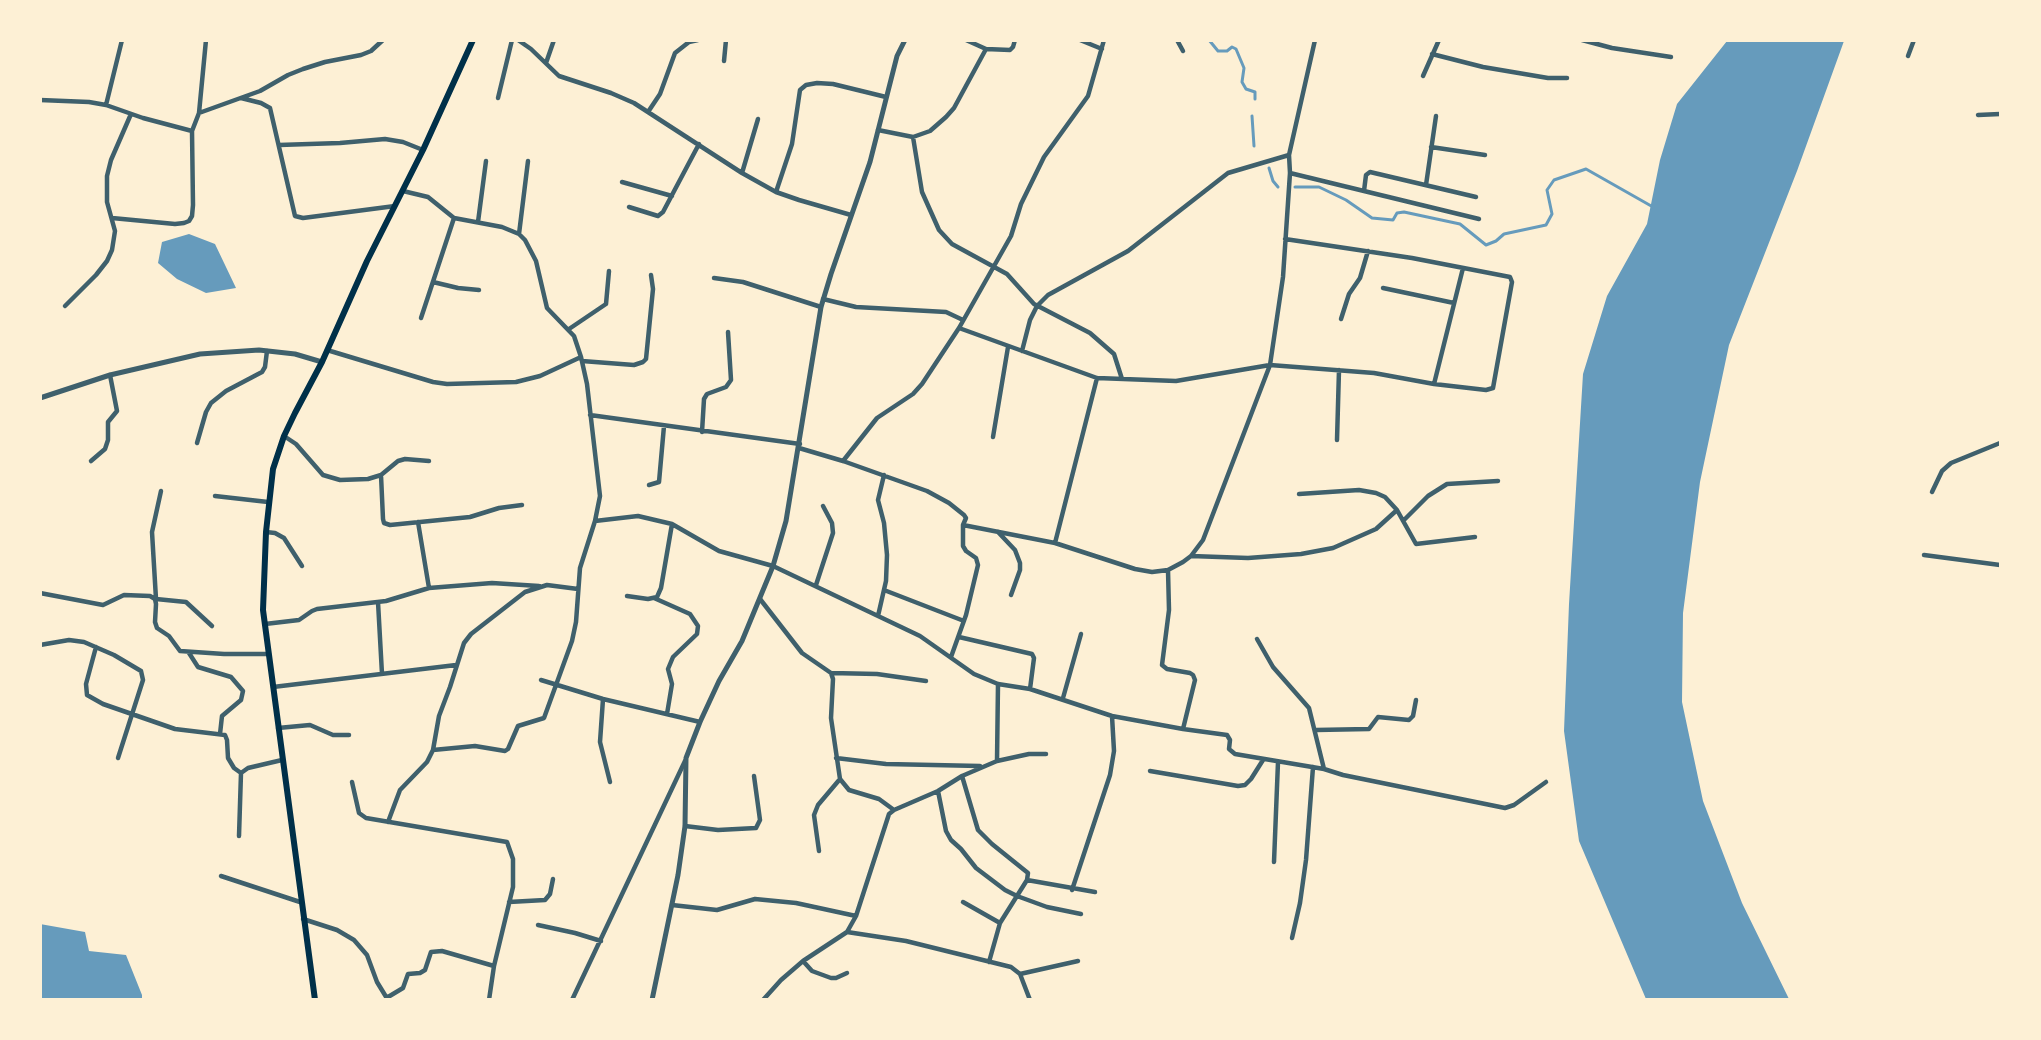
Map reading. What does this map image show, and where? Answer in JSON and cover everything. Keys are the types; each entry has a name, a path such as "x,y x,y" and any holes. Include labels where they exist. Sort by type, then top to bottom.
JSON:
{"main road":[{"path":"315,999 264,624 263,581 268,501 273,469 284,436 322,362 367,261 423,150 473,40"}],"street":[{"path":"106,105 122,40"},
{"path":"112,218 175,224 184,224 189,221 193,205 192,131 200,113 206,40"},
{"path":"200,113 260,91 303,69 361,55 371,51 383,40"},
{"path":"498,98 512,40"},
{"path":"518,40 531,49 559,76 611,93 648,112 742,173 776,192 851,215"},
{"path":"546,63 554,40"},
{"path":"648,112 660,93 675,53 689,42 698,40"},
{"path":"724,62 726,40"},
{"path":"572,999 686,758 719,681 742,641 773,566 786,520 823,299 870,162 897,56 905,40"},
{"path":"966,40 986,49 1010,50 1015,40"},
{"path":"1080,40 1102,49"},
{"path":"843,461 877,418 913,394 922,384 959,328 1011,236 1022,204 1044,157 1088,96 1104,40"},
{"path":"1177,40 1183,51"},
{"path":"963,525 1055,543 1135,569 1152,572 1168,570 1191,556 1203,540 1270,365 1280,306 1290,173 1289,155 1315,40"},
{"path":"1423,76 1439,40"},
{"path":"1582,40 1612,48 1671,57"},
{"path":"1908,56 1914,40"},
{"path":"878,130 913,137 930,131 946,117 970,81 986,49"},
{"path":"1432,54 1483,67 1548,78 1567,78"},
{"path":"776,192 792,144 800,90 806,85 817,82 886,97"},
{"path":"241,98 270,108 295,216 303,218 395,206"},
{"path":"40,100 106,105 192,131"},
{"path":"65,306 107,261 115,240 107,202 107,177 111,160 130,114"},
{"path":"1978,115 2001,114"},
{"path":"1426,185 1436,116"},
{"path":"742,173 758,119"},
{"path":"913,137 922,192 939,230 952,244 1007,274 1035,305 1090,333 1114,354 1122,379"},
{"path":"279,146 385,138 423,150"},
{"path":"629,207 658,216 663,212 699,144"},
{"path":"1431,147 1485,155"},
{"path":"1022,351 1035,305 1048,294 1137,244 1228,173 1289,155"},
{"path":"478,222 486,161"},
{"path":"519,234 528,161"},
{"path":"1364,191 1366,175 1370,172 1476,197"},
{"path":"1290,173 1479,219"},
{"path":"622,182 672,196"},
{"path":"403,191 428,196 454,218 502,227 519,234 525,240 536,261 547,308 574,336 582,359 600,496 595,521 580,568 576,622 572,641 544,718 518,726 505,751 475,746 433,750"},
{"path":"421,318 454,218"},
{"path":"959,328 1097,378 1176,381 1270,365 1374,373 1434,384 1486,390 1493,387 1496,381 1511,279 1507,275 1285,239"},
{"path":"1341,319 1349,294 1360,279 1368,251"},
{"path":"1434,384 1463,268"},
{"path":"568,329 606,304 609,272"},
{"path":"327,350 433,382 447,384 516,382 540,376 582,359 634,365 643,363 646,359 653,290 651,275"},
{"path":"714,278 743,282 821,307"},
{"path":"433,282 479,290"},
{"path":"1383,288 1454,303"},
{"path":"823,299 856,307 946,312 963,320"},
{"path":"702,432 704,399 707,394 726,387 731,380 728,332"},
{"path":"993,437 1008,347"},
{"path":"40,398 110,375 200,354 267,351 295,354 322,362"},
{"path":"197,443 211,402 226,391 262,372 267,351"},
{"path":"1337,440 1339,370"},
{"path":"90,461 105,449 108,440 108,422 117,411 110,375"},
{"path":"1055,543 1097,378"},
{"path":"590,415 799,446 927,491 949,503 966,518 963,525 963,546 976,558 978,564 964,621 951,657"},
{"path":"649,485 659,483 664,426"},
{"path":"284,436 296,444 323,475 340,480 368,479 381,475 398,461 405,459 429,461"},
{"path":"1932,492 1942,471 1951,463 2001,443"},
{"path":"381,475 384,523 390,525 470,517 500,508 522,505"},
{"path":"878,616 884,590 887,555 884,523 878,500 884,475"},
{"path":"1403,521 1428,496 1447,484 1498,481"},
{"path":"1299,494 1359,490 1376,493 1385,497 1397,510 1413,542 1420,545 1475,537"},
{"path":"161,491 152,532 157,628 170,636 180,651 268,654"},
{"path":"215,496 268,501"},
{"path":"816,585 833,533 832,523 823,506"},
{"path":"1191,556 1248,558 1302,555 1333,548 1377,529 1397,510"},
{"path":"595,521 638,516 672,525 719,551 773,566 816,585 920,636 974,674 998,684 1030,689 1112,716 1227,735 1232,753 1324,769 1343,775 1505,808 1514,806 1546,782"},
{"path":"418,522 429,588"},
{"path":"654,598 661,588 672,525"},
{"path":"266,532 275,533 284,538 302,566"},
{"path":"998,532 1016,550 1020,563 1020,570 1011,595"},
{"path":"1924,555 2001,566"},
{"path":"1168,570 1169,610 1162,665 1167,669 1190,673 1194,675 1195,680 1183,729"},
{"path":"264,624 299,620 316,609 378,602 429,588 492,583 578,589"},
{"path":"388,822 400,789 427,762 433,750 439,716 464,642 525,592 541,586"},
{"path":"884,590 964,621"},
{"path":"40,593 103,605 124,595 150,596 156,599 186,602 212,626"},
{"path":"627,596 654,598 690,614 698,626 697,634 673,657 668,669 672,684 667,714"},
{"path":"760,599 802,653 831,673 877,674 926,681"},
{"path":"378,602 382,674"},
{"path":"1063,699 1081,634"},
{"path":"959,637 1032,654 1034,658 1030,689"},
{"path":"1257,639 1273,667 1309,708 1324,769"},
{"path":"40,645 76,640 96,647 141,671 143,680 118,758"},
{"path":"96,647 86,684 87,695 103,704 176,729 225,735 228,758 234,768 241,773"},
{"path":"188,652 198,668 231,676 243,691 241,700 222,716 220,734"},
{"path":"273,687 456,665"},
{"path":"831,673 833,679 831,718 840,779 849,790 879,799 894,810"},
{"path":"541,680 603,699 700,723"},
{"path":"997,761 998,684"},
{"path":"603,699 600,742 610,782"},
{"path":"1316,730 1369,729 1378,717 1409,720 1413,716 1416,700"},
{"path":"1072,890 1110,775 1114,751 1112,716"},
{"path":"278,728 310,725 333,735 350,735"},
{"path":"763,999 803,961 847,932 856,916 886,820 894,810 938,791 983,766 1029,754 1046,754"},
{"path":"652,999 672,905 685,826 686,758"},
{"path":"836,758 886,764 983,766"},
{"path":"241,773 248,768 282,760"},
{"path":"1150,771 1238,786 1245,785 1251,779 1263,760"},
{"path":"1274,862 1278,762"},
{"path":"1292,938 1306,860 1313,767"},
{"path":"239,836 241,773"},
{"path":"685,826 718,830 756,828 760,820 754,776"},
{"path":"962,776 978,830 1029,873 1000,924 989,962"},
{"path":"819,851 814,815 818,805 840,779"},
{"path":"352,782 361,816 507,842 513,859 513,887 494,966 489,999"},
{"path":"938,791 946,831 976,868 1005,890 1017,896 1047,907 1081,914"},
{"path":"221,876 300,902"},
{"path":"509,903 545,900 550,894 553,879"},
{"path":"1026,880 1072,890 1095,892"},
{"path":"672,905 717,910 755,899 796,903 856,916"},
{"path":"963,902 1000,924"},
{"path":"303,919 337,930 354,940 367,955 377,982 388,998 403,988 408,974 425,970 431,952 442,951 494,966"},
{"path":"538,925 601,941"},
{"path":"847,932 906,941 1011,967 1020,974 1030,999"},
{"path":"803,961 812,971 831,978 848,973"},
{"path":"1020,974 1078,961"}],"water":[{"path":"1727,41 1844,41 1797,171 1729,345 1700,482 1683,613 1682,702 1703,801 1742,903 1789,999 1646,999 1579,841 1564,731 1583,374 1607,296 1647,224 1660,160 1677,104"},
{"path":"189,234 215,244 236,288 206,293 177,279 158,263 162,242"},
{"path":"40,924 85,932 89,951 126,955 142,999 41,999"}],"waterway":[{"path":"1209,40 1218,51 1227,51 1232,47 1236,49 1244,68 1242,82 1246,89 1255,92 1255,99"},
{"path":"1252,116 1254,146"},
{"path":"1269,168 1273,181 1278,187"},
{"path":"1295,187 1319,187 1346,200 1372,218 1393,220 1397,213 1404,212 1460,224 1486,245 1496,241 1504,234 1546,225 1552,214 1547,190 1554,180 1586,169 1653,207"}]}
